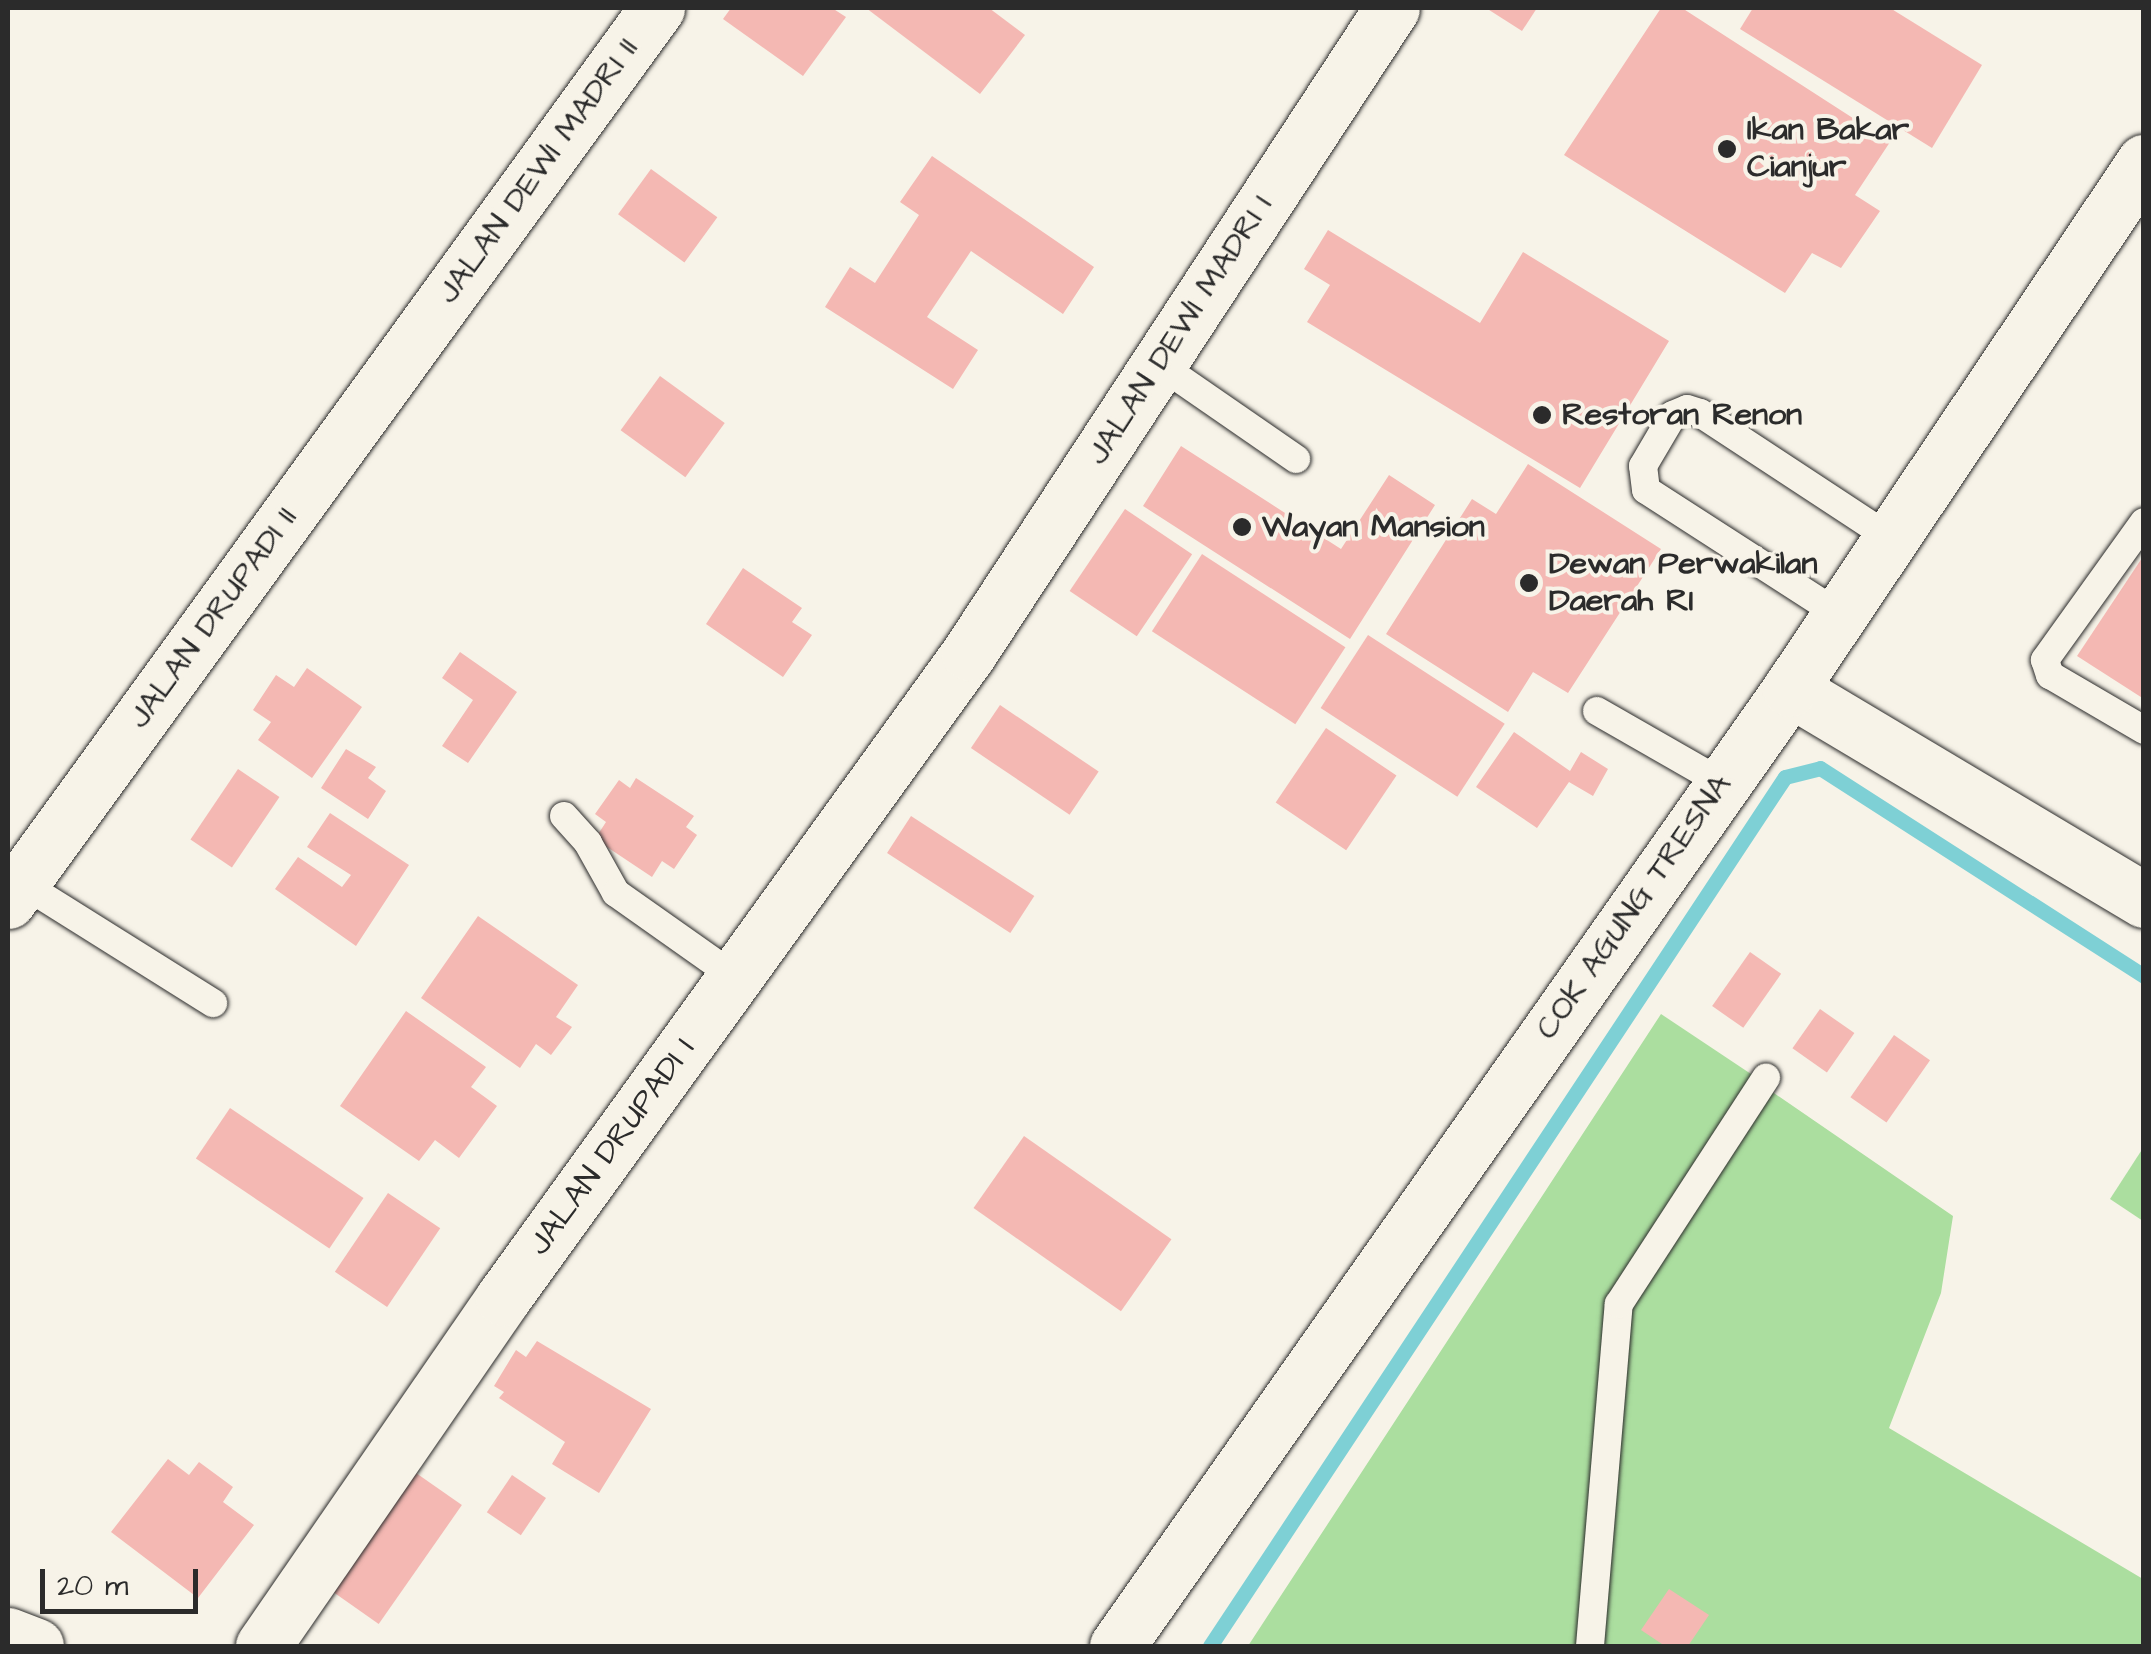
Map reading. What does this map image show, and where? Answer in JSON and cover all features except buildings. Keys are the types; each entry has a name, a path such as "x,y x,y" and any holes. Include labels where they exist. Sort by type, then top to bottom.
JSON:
{"street":[{"name":"JALAN DEWI MADRI II","path":"419,335 658,8"},
{"name":"JALAN DEWI MADRI I","path":"969,653 1392,8"},
{"name":"COK AGUNG TRESNA","path":"1116,1646 1790,689 1837,613 2144,162"},
{"name":"JALAN DRUPADI II","path":"14,892 419,335"},
{"name":"JALAN DRUPADI I","path":"263,1646 969,653"},
{"path":"1790,689 2144,900"},
{"path":"8,1635 36,1646"}],"lane":[{"path":"1157,363 1296,459"},
{"path":"1837,613 1646,490 1643,466 1673,416 1687,409 1700,413 1889,537"},
{"path":"2144,522 2045,660 2050,675 2144,730"},
{"path":"1598,711 1721,782"},
{"path":"564,816 588,843 616,892 735,978"},
{"path":"14,892 213,1004"},
{"path":"1590,1646 1619,1304 1766,1078"}],"green space":[{"path":"1661,1014 1760,1080 1614,1301 1578,1646 1248,1646"},
{"path":"1768,1089 1953,1216 1941,1293 1889,1428 2143,1579 2143,1646 1601,1646 1626,1307"},
{"path":"2143,1148 2143,1221 2110,1199"}],"waterway":[{"path":"1210,1646 1785,777 1820,768 2144,976"}],"place":[{"name":"Ikan Bakar Cianjur","path":"1727,149"},
{"name":"Restoran Renon","path":"1542,415"},
{"name":"Wayan Mansion","path":"1242,527"},
{"name":"Dewan Perwakilan Daerah RI","path":"1529,583"}]}
